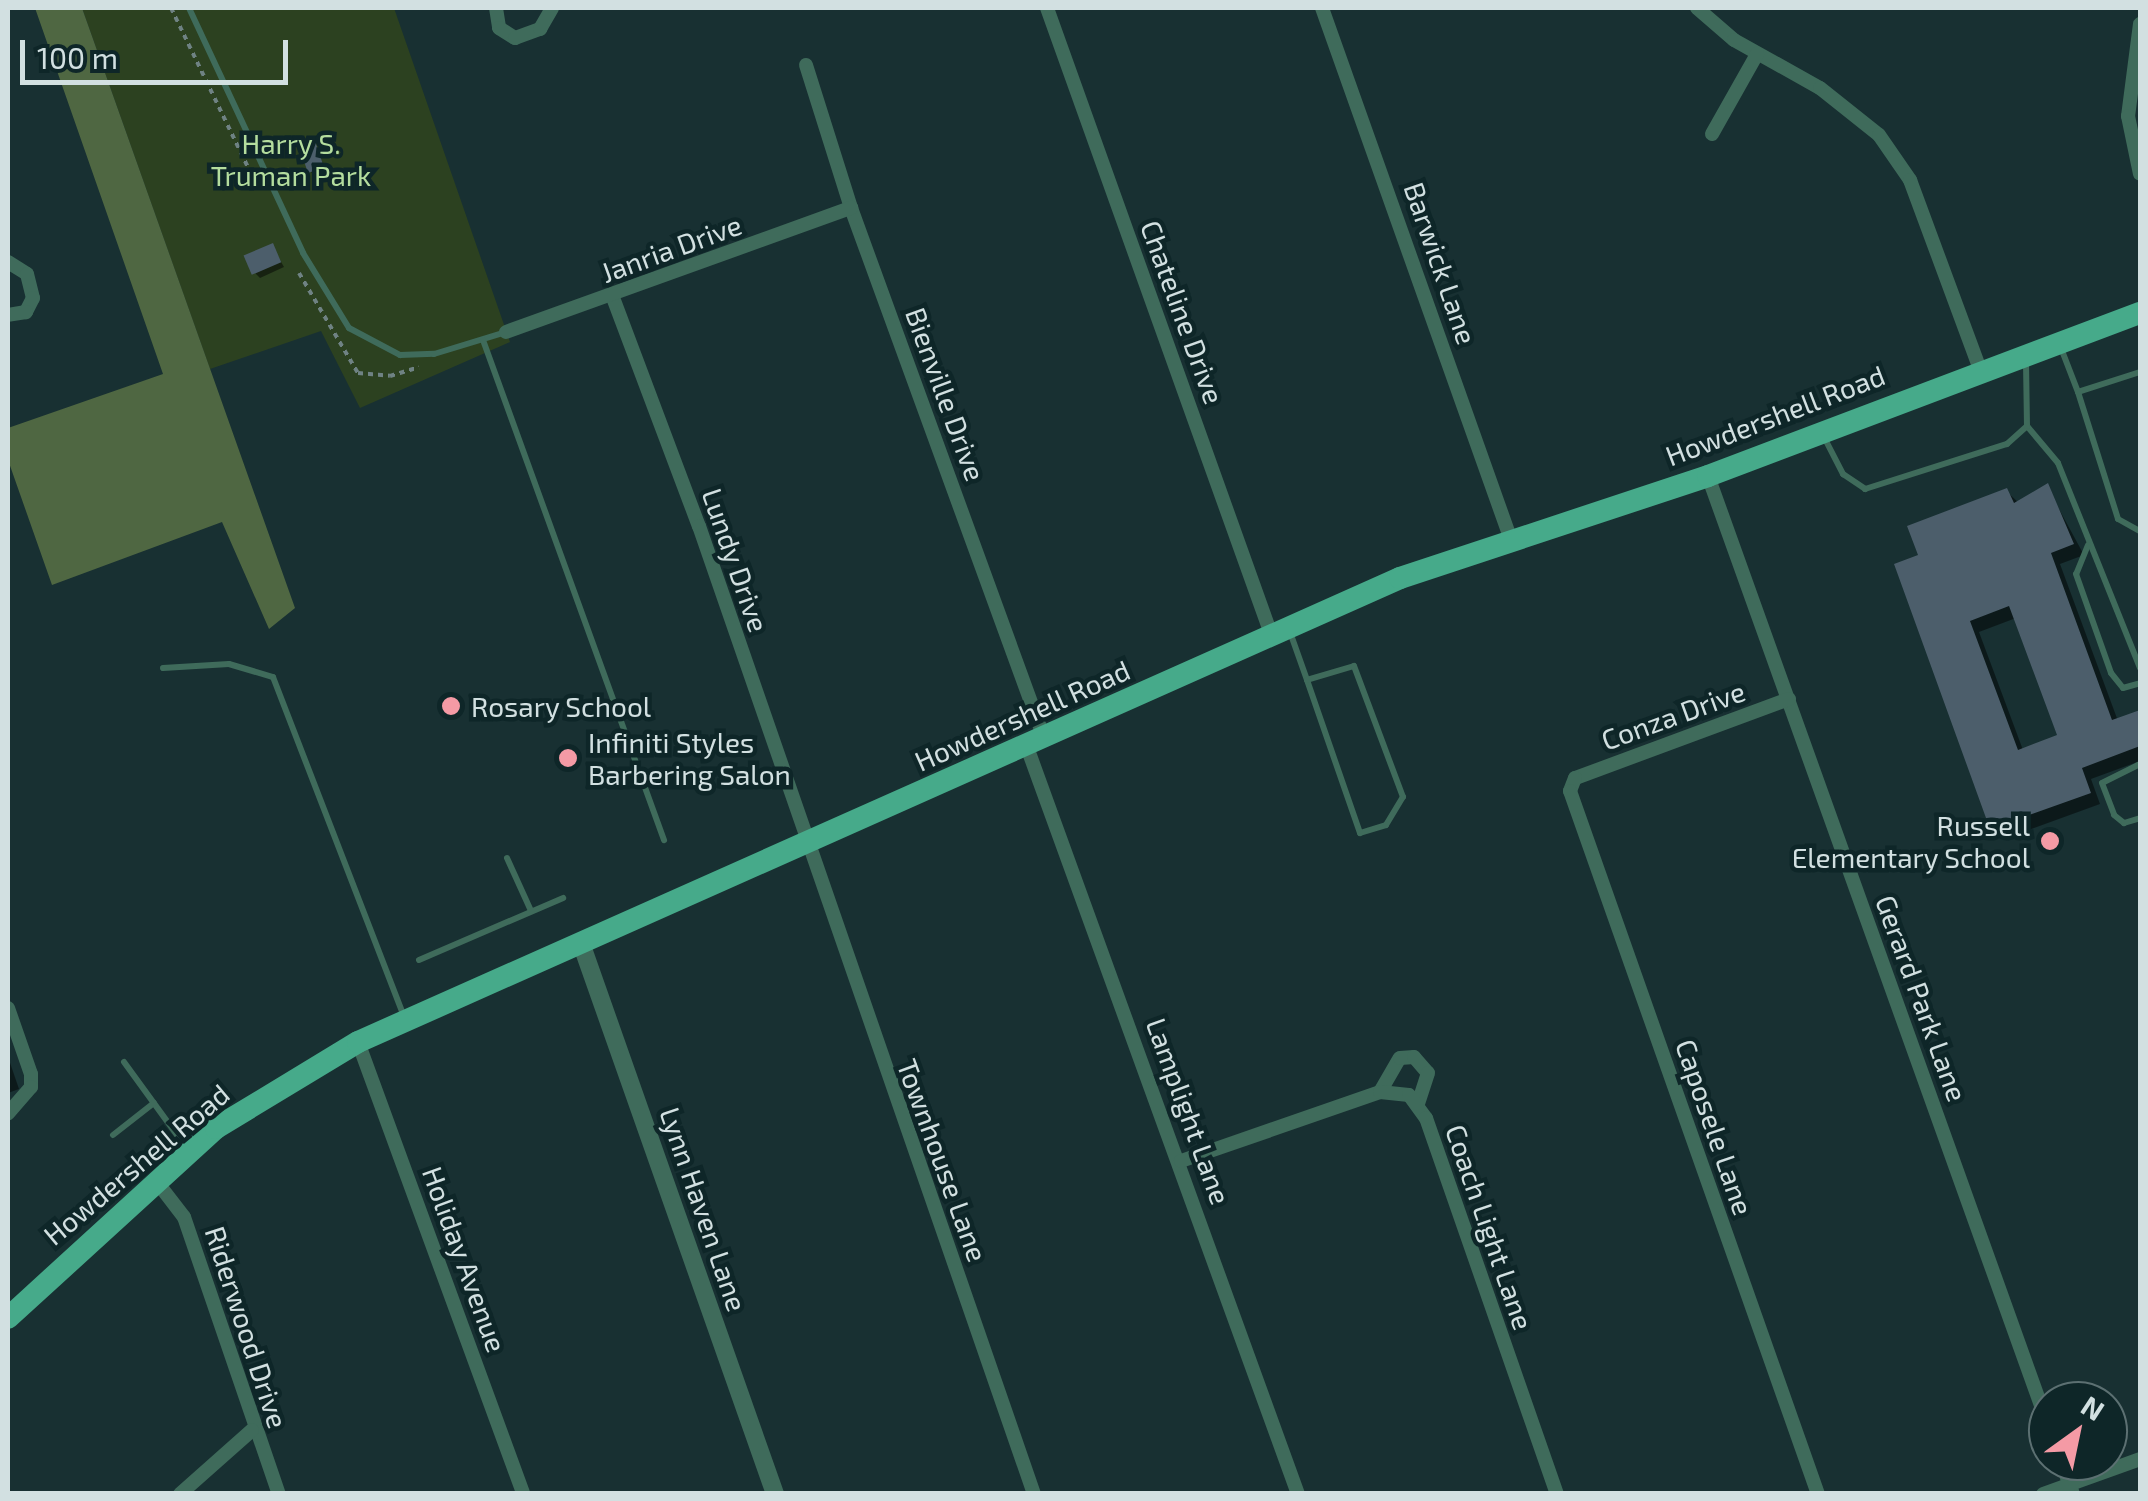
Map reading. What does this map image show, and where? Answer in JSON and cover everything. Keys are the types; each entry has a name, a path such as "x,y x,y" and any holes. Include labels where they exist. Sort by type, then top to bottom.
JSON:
{"main road":[{"name":"Howdershell Road","path":"9,1313 216,1128 358,1042 1280,630 1510,537 1708,476 1980,368 2140,312"}],"street":[{"path":"496,8 500,28 514,38 540,29 552,8"},
{"name":"Chateline Drive","path":"1047,8 1280,630"},
{"name":"Barwick Lane","path":"1322,8 1510,537"},
{"path":"1697,8 1757,54 1840,102 1895,156 1928,221 1980,368"},
{"path":"2140,24 2128,116 2140,174"},
{"path":"1712,134 1757,54"},
{"name":"Bienville Drive","path":"806,65 851,208 1036,742"},
{"name":"Janria Drive","path":"506,332 851,208"},
{"path":"8,262 27,274 33,298 26,312 8,315"},
{"name":"Lundy Drive","path":"612,295 810,842"},
{"name":"Gerard Park Lane","path":"1708,476 2033,1381"},
{"name":"Conza Drive","path":"1575,778 1789,699"},
{"name":"Lamplight Lane","path":"1036,742 1298,1494"},
{"name":"Caposele Lane","path":"1575,778 1570,791 1818,1494"},
{"name":"Townhouse Lane","path":"810,842 828,910 1034,1494"},
{"name":"Lynn Haven Lane","path":"580,943 775,1494"},
{"path":"8,1008 31,1074 30,1086 8,1113"},
{"name":"Holiday Avenue","path":"358,1042 523,1494"},
{"path":"1182,1161 1380,1092 1400,1058 1414,1057 1428,1073 1418,1104"},
{"name":"Coach Light Lane","path":"1380,1092 1396,1090 1418,1104 1558,1494"},
{"name":"Riderwood Drive","path":"157,1182 194,1242 252,1430 279,1494"},
{"path":"180,1494 252,1430"},
{"path":"2043,1494 2071,1489 2140,1459"}],"lane":[{"path":"188,8 303,252 350,328 400,356 506,332"},
{"path":"483,340 664,840"},
{"path":"2059,342 2118,520 2140,531"},
{"path":"2026,353 2027,426 2058,463 2140,668"},
{"path":"2078,392 2140,372"},
{"path":"1820,432 1844,474 1865,489 2007,444 2027,426"},
{"path":"2088,545 2076,574 2111,674 2122,688 2140,684"},
{"path":"1280,630 1307,680 1360,833 1386,825 1404,797 1354,666 1307,680"},
{"path":"163,668 230,664 272,678 406,1020"},
{"path":"2140,764 2102,782 2114,815 2124,823 2140,818"},
{"path":"507,858 531,911"},
{"path":"419,960 563,898"},
{"path":"124,1062 189,1152"},
{"path":"113,1135 154,1103"}],"green space":[{"path":"35,8 82,8 295,608 269,629 222,522 52,585 8,460 8,428 163,374"},
{"name":"Harry S. Truman Park","path":"82,8 394,8 510,342 360,408 321,331 210,369"}],"building":[{"path":"315,141 324,167 308,173 299,147"},
{"path":"273,243 281,262 252,275 244,256"},
{"path":"2048,483 2074,544 2051,553 2112,720 2140,710 2140,746 2082,768 2091,793 1990,829 1894,564 1918,555 1907,526 2007,488 2014,503","holes":["2009,606 2057,735 2018,750 1970,621"]}],"place":[{"name":"Rosary School","path":"451,706"},
{"name":"Infiniti Styles Barbering Salon","path":"568,758"},
{"name":"Russell Elementary School","path":"2050,841"}]}
